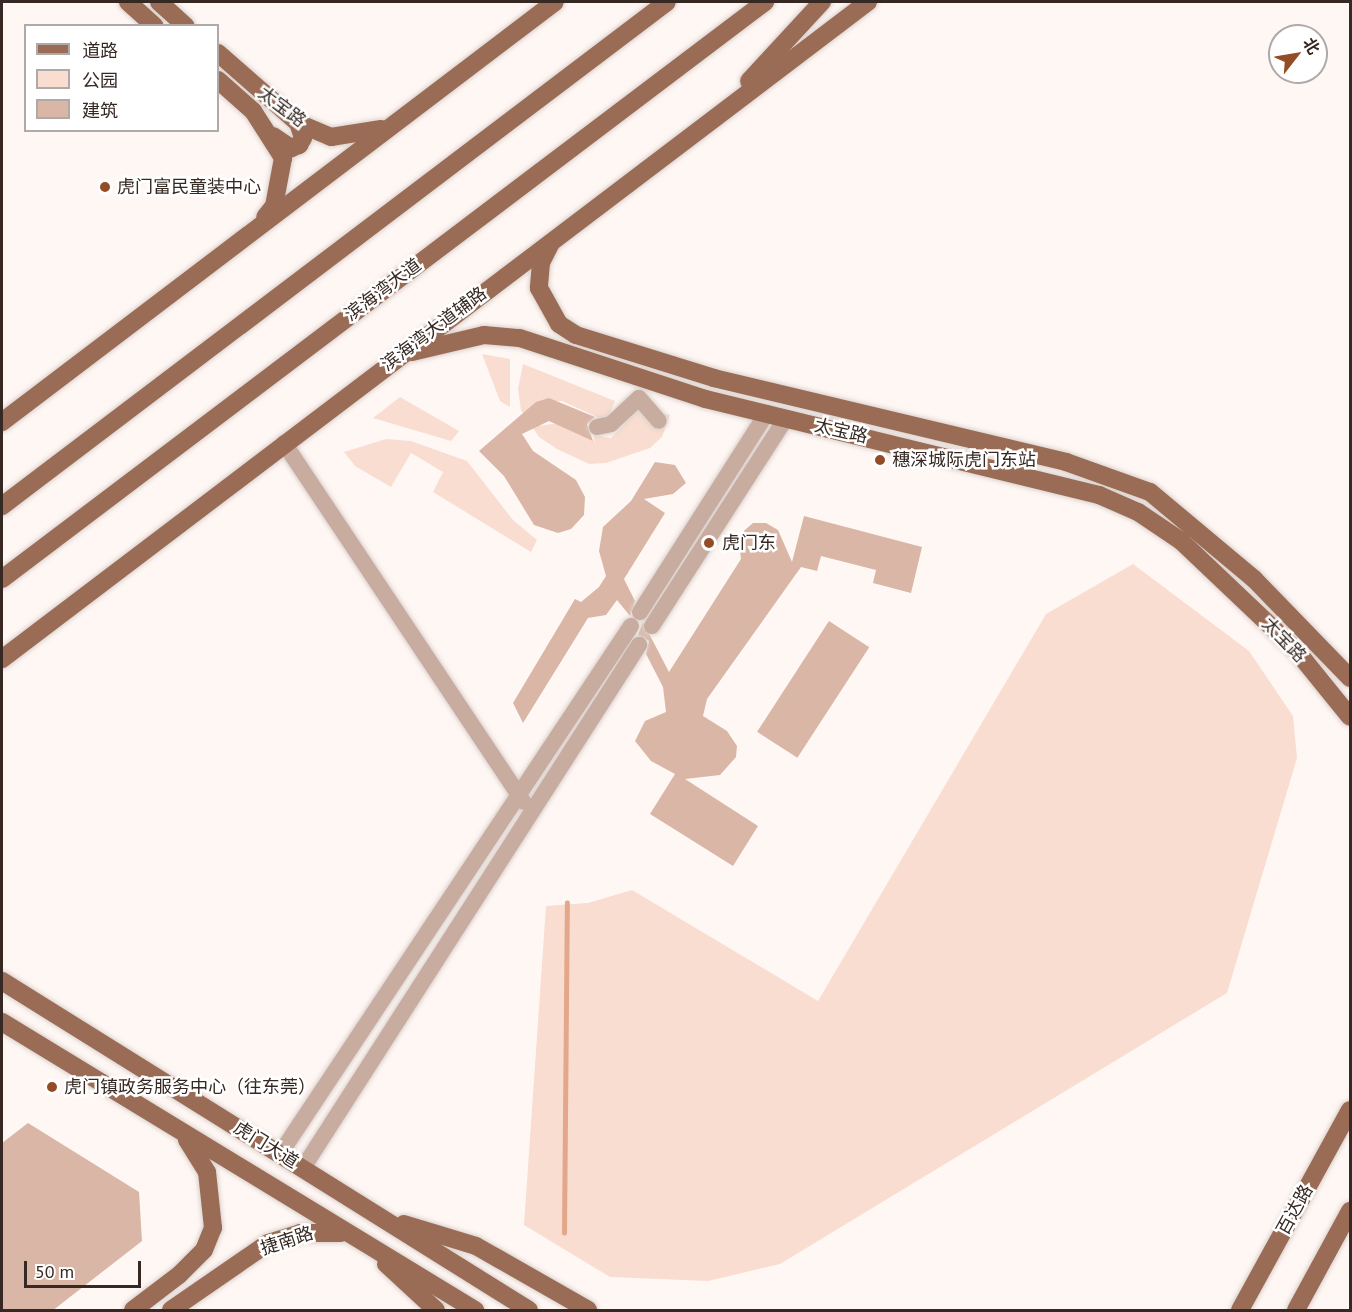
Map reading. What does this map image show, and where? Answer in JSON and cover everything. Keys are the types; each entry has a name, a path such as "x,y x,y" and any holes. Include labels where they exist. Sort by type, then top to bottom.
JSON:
{"main road":[{"path":"128,2 153,24"},
{"path":"159,2 184,24"},
{"path":"2,422 555,2"},
{"path":"2,506 667,2"},
{"name":"滨海湾大道","path":"2,579 765,2"},
{"path":"718,115 822,2"},
{"name":"滨海湾大道辅路","path":"2,659 553,238 868,2"},
{"name":"太宝路","path":"219,54 298,123 331,137 353,138 392,126"},
{"name":"太宝路","path":"219,81 273,136 283,158 283,177 274,206 254,231"},
{"path":"273,136 291,148 299,145 303,138 298,123"},
{"name":"太宝路","path":"553,238 541,263 539,288 559,324 576,335 714,378 1065,462 1150,492 1254,579 1350,678"},
{"name":"太宝路","path":"396,358 445,340 520,338 646,381 786,418 1058,482 1138,512 1181,542 1240,595 1346,711"},
{"path":"1346,711 1350,727"},
{"name":"虎门大道","path":"2,981 529,1311"},
{"name":"虎门大道","path":"2,1022 476,1311"},
{"name":"百达路","path":"1240,1311 1349,1111"},
{"path":"133,1311 179,1275 204,1250 213,1228 207,1172 180,1132"},
{"path":"1296,1311 1350,1211"},
{"path":"382,1218 476,1246 588,1311"},
{"name":"捷南路","path":"171,1311 268,1243 324,1230 357,1239"},
{"path":"357,1239 436,1311"}],"street":[{"path":"597,428 611,424 639,398 659,421"},
{"path":"280,1154 636,619 767,413"},
{"path":"652,626 786,418"},
{"path":"284,443 531,813"},
{"path":"303,1168 639,645"}],"green space":[{"path":"482,354 510,359 510,407 500,401"},
{"path":"523,364 615,401 609,415 599,418 562,401 536,402 524,414 538,426 559,423 594,441 594,435 611,438 640,408 670,415 662,437 650,448 606,463 589,464 557,449 539,437 521,410 518,389"},
{"path":"400,397 459,431 451,441 373,418"},
{"path":"386,439 411,441 467,461 513,520 537,540 531,552 433,492 443,472 411,453 391,487 355,466 344,452"},
{"path":"1133,564 1249,651 1293,716 1297,758 1227,993 780,1264 708,1281 610,1277 524,1225 546,906 588,903 632,890 818,1001 1046,614"}],"building":[{"path":"549,398 595,417 587,424 593,441 549,421 522,434 533,451 576,480 585,497 584,515 571,529 558,533 534,525 504,476 479,451 536,402"},
{"path":"655,462 675,465 686,483 673,494 644,499 665,513 624,579 635,601 630,616 617,600 606,615 588,618 523,723 513,703 575,599 581,602 599,587 606,576 599,551 603,527 631,501"},
{"path":"804,516 922,547 911,593 873,583 876,570 821,556 817,571 801,567 707,699 703,716 727,731 737,746 736,757 720,775 685,779 758,826 733,866 650,814 675,774 651,761 635,741 645,721 666,712 663,687 646,654 649,641 638,635 643,622 669,672 741,559 738,536 753,523 766,523 778,530 792,562"},
{"path":"829,621 869,647 797,758 757,732"},
{"path":"28,1123 139,1192 142,1241 52,1311 2,1311 2,1143"}],"waterway":[{"path":"564,1233 567,903"}],"place":[{"name":"虎门富民童装中心","path":"105,187"},
{"name":"穗深城际虎门东站","path":"880,460"},
{"name":"虎门东","path":"709,543"},
{"name":"虎门镇政务服务中心（往东莞）","path":"52,1087"}]}
